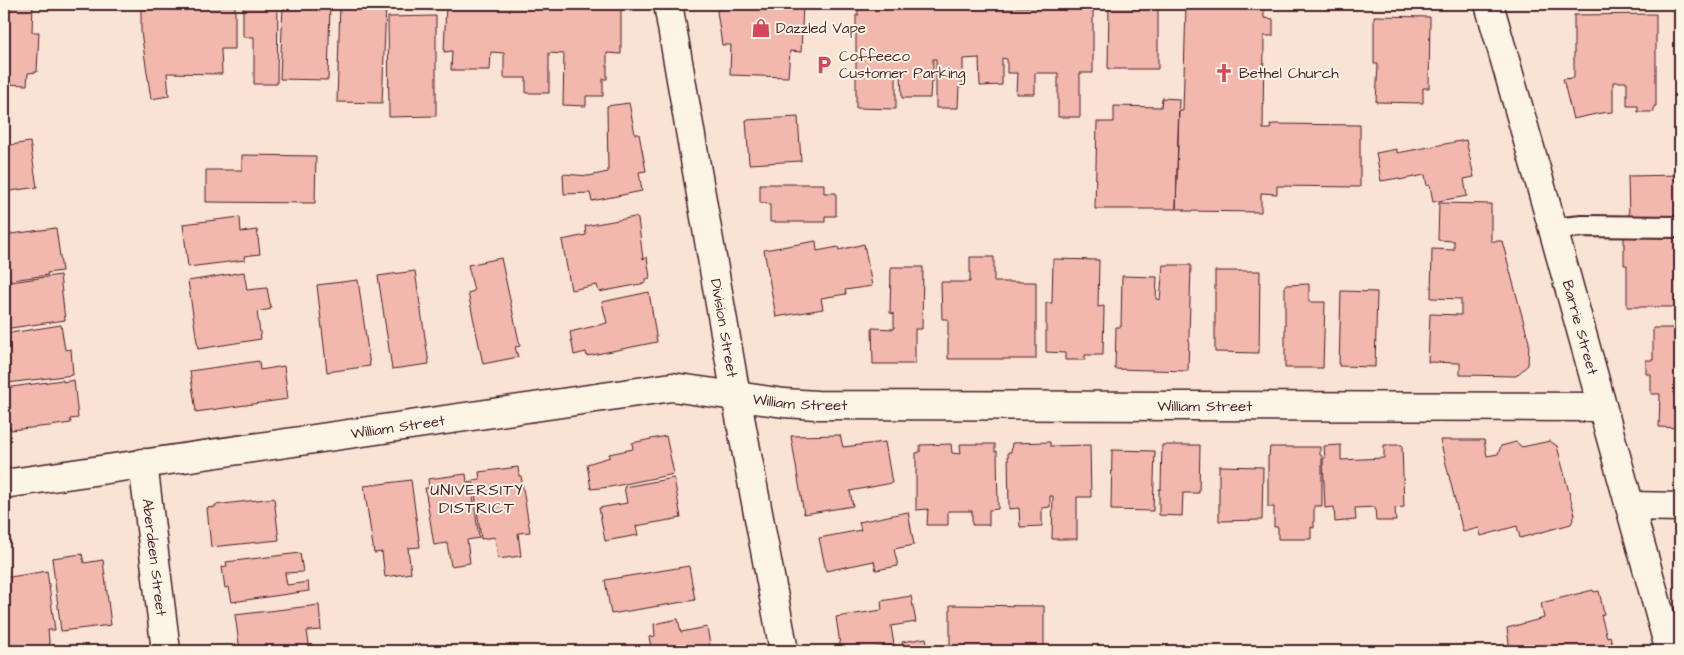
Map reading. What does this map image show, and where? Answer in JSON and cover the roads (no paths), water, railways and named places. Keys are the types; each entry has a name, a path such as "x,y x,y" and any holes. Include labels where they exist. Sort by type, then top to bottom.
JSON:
{"street":[{"name":"Division Street","path":"668,4 736,396 784,651"},
{"name":"Barrie Street","path":"1489,4 1670,651"},
{"name":"William Street","path":"4,484 672,387 784,403 817,405 1602,407"},
{"name":"Aberdeen Street","path":"143,463 166,651"},
{"path":"1630,506 1680,506"}],"lane":[{"path":"1553,229 1582,226 1680,227"}],"place":[{"name":"Dazzled Vape","path":"761,28"},
{"name":"Coffeeco Customer Parking","path":"824,65"},
{"name":"Bethel Church","path":"1224,73"}],"district":[{"name":"UNIVERSITY DISTRICT","path":"477,498"}]}
